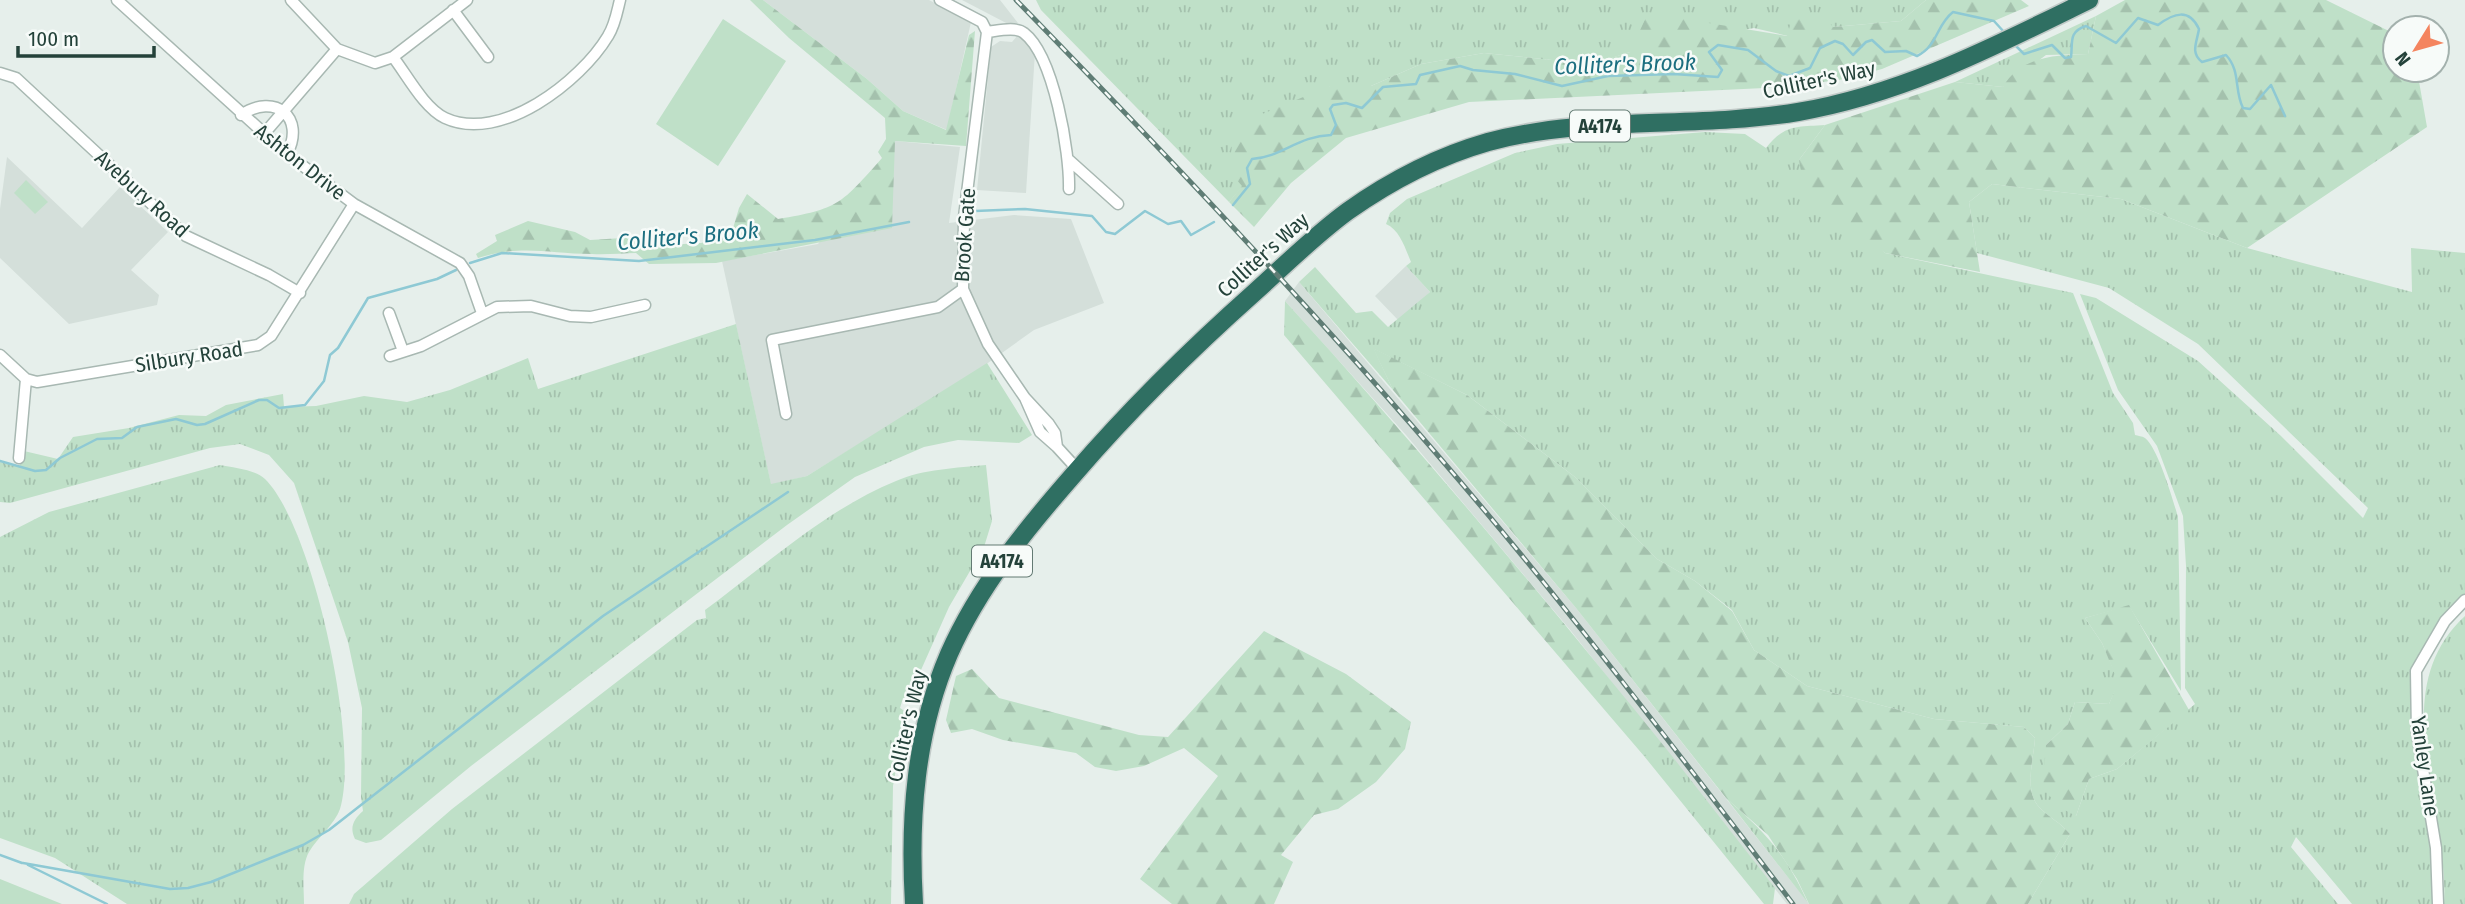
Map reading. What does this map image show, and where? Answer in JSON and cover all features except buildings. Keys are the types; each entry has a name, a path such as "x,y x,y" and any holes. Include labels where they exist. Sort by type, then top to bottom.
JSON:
{"highway":[{"name":"Colliter's Way","path":"914,904 912,809 922,741 937,686 963,624 983,589 1078,470 1144,396 1317,237 1358,205 1417,171 1487,142 1573,128 1756,117 1854,100 1929,76 2089,0"}],"street":[{"name":"Ashton Drive","path":"117,0 262,135 354,204 460,263 469,276 482,313"},
{"path":"291,0 337,49 375,63 393,57 467,0"},
{"path":"393,57 442,116 456,122 474,123 499,119 549,98 578,74 608,35 620,0"},
{"path":"940,0 982,22 986,32 1024,32 1036,51 1054,92 1069,160 1069,189"},
{"path":"453,10 488,57"},
{"name":"Brook Gate","path":"786,414 772,340 938,307 963,289 964,217 986,32"},
{"path":"262,135 337,49"},
{"name":"Avebury Road","path":"0,73 16,78 186,236 300,293"},
{"path":"241,115 254,106 265,104 282,111 290,120 294,132 287,154"},
{"path":"1069,160 1118,204"},
{"name":"Silbury Road","path":"26,379 37,382 257,345 271,336 354,204"},
{"path":"963,289 988,344 1025,398 1055,433 1057,447 1078,470"},
{"path":"390,356 482,313 517,305 570,316 592,317 645,305"},
{"path":"389,313 403,351"},
{"path":"0,355 26,379 19,458"},
{"name":"Yanley Lane","path":"2438,904 2437,848 2417,733 2416,671 2445,621 2465,600"}],"shaded area":[{"path":"763,0 929,0 971,22 947,130 903,111 867,79"},
{"path":"962,0 1000,0 1018,23 1010,25"},
{"path":"1018,35 1024,35 1035,52 1026,193 977,190 991,47 1000,41 1012,42"},
{"path":"895,141 960,147 949,223 1014,215 1071,219 1104,303 1034,330 971,375 807,476 771,485 722,261 818,244"},
{"path":"7,157 82,228 120,187 168,232 131,270 159,295 157,305 69,324 0,258 0,209"},
{"path":"1406,266 1430,292 1399,321 1375,296"},
{"path":"1299,282 1576,608 1809,904 1787,904 1571,631 1406,435 1285,301"}],"green space":[{"path":"750,0 763,0 867,79 903,111 946,130 969,35 975,31 966,146 895,141 892,228 716,263 649,264 636,253 509,251 478,258 476,254 497,241 495,235 528,221 575,232 590,240 639,237 649,246 701,243 731,235 739,208 747,194 778,219 827,207 838,202 857,186 882,158 878,152 886,139 885,118 789,38"},
{"path":"1036,0 1926,0 1901,21 1833,27 1788,36 1754,28 1630,52 1602,61 1552,60 1484,53 1421,64 1371,86 1330,86 1229,202 1041,10"},
{"path":"1926,0 2021,0 2029,6 1882,69 1845,79 1786,87 1469,102 1346,138 1291,183 1254,227 1229,202 1242,186 1230,172 1233,126 1330,86 1371,86 1421,64 1484,53 1552,60 1601,61 1630,52 1648,13 1787,36 1793,15 1823,15 1833,27 1901,21"},
{"path":"2125,0 2326,0 2381,27 2381,84 2419,84 2427,127 2247,248 2121,199 1992,184 1969,202 1980,272 1885,253 1804,188 1799,160 1825,125 1955,82 2003,87 2010,77 2029,63 2064,55 2088,54 2096,16"},
{"path":"2096,16 2088,54 2046,55 2003,87 1955,82"},
{"path":"723,19 786,61 718,166 656,124"},
{"path":"1825,125 1799,160 1885,253 2073,293 2113,393 2133,423 2135,435 2145,438 2155,452 2164,475 2178,517 2181,691 2129,606 2085,618 2102,643 2119,682 2109,704 2075,702 2068,724 2046,745 2076,816 2089,779 2117,769 2195,704 2185,688 2186,566 2183,516 2157,446 2118,390 2080,294 2096,298 2198,361 2281,436 2363,518 2368,508 2198,344 2109,288 1977,253 1969,202 1992,184 2121,199 2247,248 2412,292 2411,248 2465,253 2465,594 2444,615 2413,671 2435,872 2435,904 2352,904 2296,837 2291,847 2338,904 2028,904 2070,834 2035,801 2031,784 2035,738 2024,727 1934,719 1807,686 1754,650 1732,610 1695,581 1657,559 1575,477 1467,395 1374,349 1393,390 1299,282 1315,267 1356,313 1372,311 1388,327 1430,292 1406,266 1411,262 1404,245 1395,230 1386,224 1390,213 1407,199 1515,153 1557,144 1705,132 1745,134 1766,148 1779,135 1792,128"},
{"path":"26,180 48,202 35,214 14,193"},
{"path":"1285,301 1482,526 1672,756 1644,756 1284,335"},
{"path":"736,324 771,484 807,476 987,363 1032,435 1019,443 958,440 924,447 855,477 787,525 471,766 381,840 366,843 355,839 353,835 353,824 363,811 362,708 348,642 294,483 269,455 240,444 210,448 10,503 0,502 0,462 19,467 24,451 58,459 73,437 129,428 179,415 206,416 226,405 283,394 284,407 316,406 364,396 407,402 450,390 528,358 538,389"},
{"path":"1373,348 1467,395 1575,477 1657,559 1695,581 1732,611 1754,650 1807,686 1934,719 2024,727 2035,738 2031,784 2035,801 2070,834 2028,904 1809,904 1797,879 1768,835 1726,798 1576,608 1393,390"},
{"path":"220,465 250,471 265,479 283,504 300,541 328,637 338,688 344,778 340,809 306,858 304,904 127,904 55,858 0,838 0,537 49,512"},
{"path":"986,465 992,521 984,547 949,607 917,679 921,682 915,696 903,698 900,708 906,712 893,786 891,904 349,904 354,894 452,809 697,620 706,618 705,610 820,523 870,493 906,477"},
{"path":"2129,605 2189,710 2117,769 2089,779 2076,816 2059,807 2043,788 2046,745 2068,724 2075,702 2109,704 2118,682 2102,643 2085,618"},
{"path":"2465,616 2465,904 2444,904 2443,868 2426,753 2424,715 2428,679 2441,646"},
{"path":"1264,631 1346,674 1411,722 1405,749 1376,782 1338,809 1314,815 1281,855 1293,862 1274,904 1172,904 1140,879 1218,776 1184,748 1144,766 1116,771 1095,767 1076,753 1003,740 972,729 951,733 946,720 956,676 972,669 999,698 1139,735 1168,737"},
{"path":"1644,756 1672,756 1775,888 1773,904 1764,904"},
{"path":"1726,798 1774,845 1792,871 1808,903"},
{"path":"0,879 62,904 0,904"}],"waterway":[{"name":"Colliter's Brook","path":"1233,205 1250,184 1247,168 1252,159 1272,155 1309,139 1331,135 1336,125 1330,109 1333,105 1346,103 1362,108 1383,87 1416,84 1420,75 1460,66 1515,74 1562,86 1608,76 1674,74 1718,77 1722,70 1709,52 1718,45 1748,50 1776,71 1789,76 1810,68 1820,48 1835,41 1843,44 1853,55 1866,42 1872,40 1885,52 1906,51 1917,56 1929,47 1947,17 1953,12 1994,21 2004,32"},
{"name":"Colliter's Brook","path":"2015,45 2024,54 2052,45 2065,58 2071,57 2074,34 2080,28 2086,26 2116,43 2138,18 2158,25 2175,15 2186,15 2199,29 2195,47 2198,59 2202,62 2226,55 2231,61 2243,108 2250,109 2271,85 2285,116"},
{"name":"Colliter's Brook","path":"975,211 1025,209 1092,216 1106,232 1115,234 1145,211 1168,224 1181,221 1191,235 1214,222"},
{"name":"Colliter's Brook","path":"470,263 502,253 639,261 815,240 909,222"},
{"name":"Colliter's Brook","path":"0,461 35,471 46,470 60,458 97,439 122,438 137,427 176,419 197,425 205,424 259,400 267,400 279,408 305,405 324,381 330,355 338,348 368,298 437,279 456,270"},
{"path":"23,863 170,889 188,888 211,882 303,845 329,830 603,616 788,492"},
{"path":"0,855 22,863"},
{"path":"28,865 107,904"}],"railway":[{"path":"1016,0 1214,206 1467,490 1562,605 1793,904"}]}
